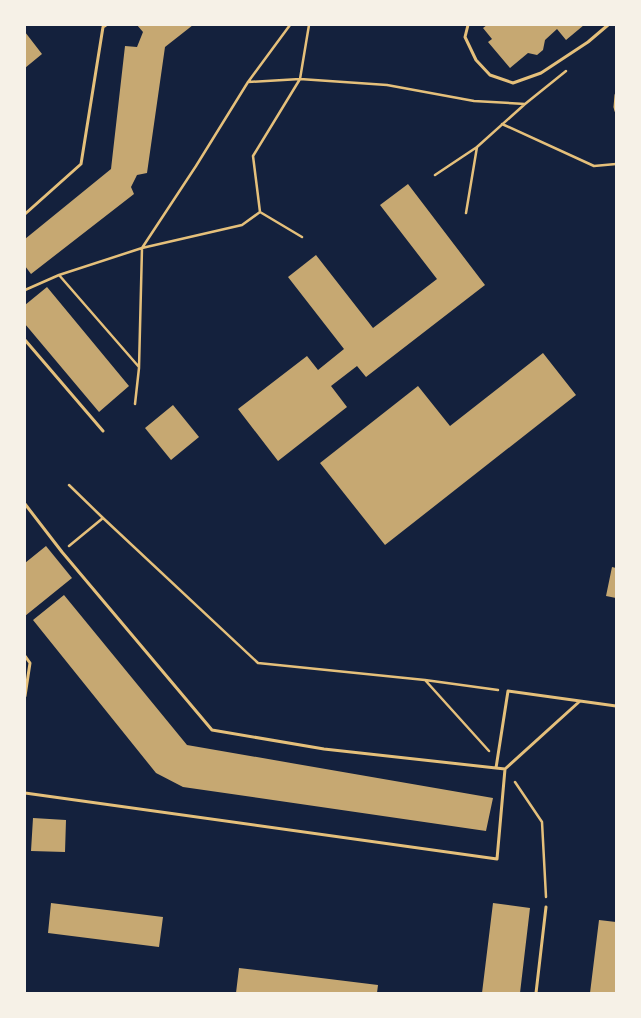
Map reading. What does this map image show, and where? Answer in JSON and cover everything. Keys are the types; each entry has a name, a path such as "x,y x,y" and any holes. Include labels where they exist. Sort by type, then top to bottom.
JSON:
{"lane":[{"path":"25,214 81,164 103,28 106,25"},
{"path":"468,25 465,37 476,60 490,75 513,83 541,73 588,42 608,25"},
{"path":"616,95 614,107 616,111"},
{"path":"25,340 103,430"},
{"path":"25,504 62,552 212,730 324,749 506,769"},
{"path":"25,656 30,662 25,696"},
{"path":"496,768 508,691 616,706"},
{"path":"25,793 497,859 506,769 580,701"},
{"path":"536,993 546,907"}],"path":[{"path":"136,404 139,368 142,248 196,166 248,82 290,25"},
{"path":"260,212 253,156 300,79 309,25"},
{"path":"435,175 477,147 525,104 567,70"},
{"path":"248,82 300,79 387,85 474,102 525,104"},
{"path":"502,124 594,166 616,164"},
{"path":"466,213 477,147"},
{"path":"260,212 302,237"},
{"path":"25,290 60,275 142,248 242,225 260,212"},
{"path":"60,275 139,368"},
{"path":"69,485 258,663 424,680 508,691"},
{"path":"62,552 103,518"}],"building":[{"path":"137,25 193,25 165,47 147,173 137,175 131,187 134,194 31,274 25,266 25,239 111,169 125,46 137,47 143,32"},
{"path":"487,25 584,25 566,40 557,29 545,40 543,50 537,55 528,53 510,68 488,42 492,39 483,28"},
{"path":"25,32 42,54 25,68"},
{"path":"408,184 485,285 366,377 357,366 331,386 347,407 278,461 238,409 307,356 318,370 344,349 288,277 316,255 373,328 437,279 380,205"},
{"path":"47,287 129,386 99,412 25,324 25,305"},
{"path":"543,353 576,395 385,545 320,463 418,386 450,426"},
{"path":"173,405 199,437 171,460 145,428"},
{"path":"46,546 72,578 25,616 25,563"},
{"path":"612,567 616,568 616,598 606,596"},
{"path":"64,595 187,745 493,798 486,831 183,787 156,773 33,620"},
{"path":"33,818 66,820 65,852 31,851"},
{"path":"51,903 163,917 159,947 48,933"},
{"path":"493,903 530,908 520,993 482,993"},
{"path":"599,920 616,922 616,993 590,993"},
{"path":"239,968 378,985 377,993 236,993"}]}
